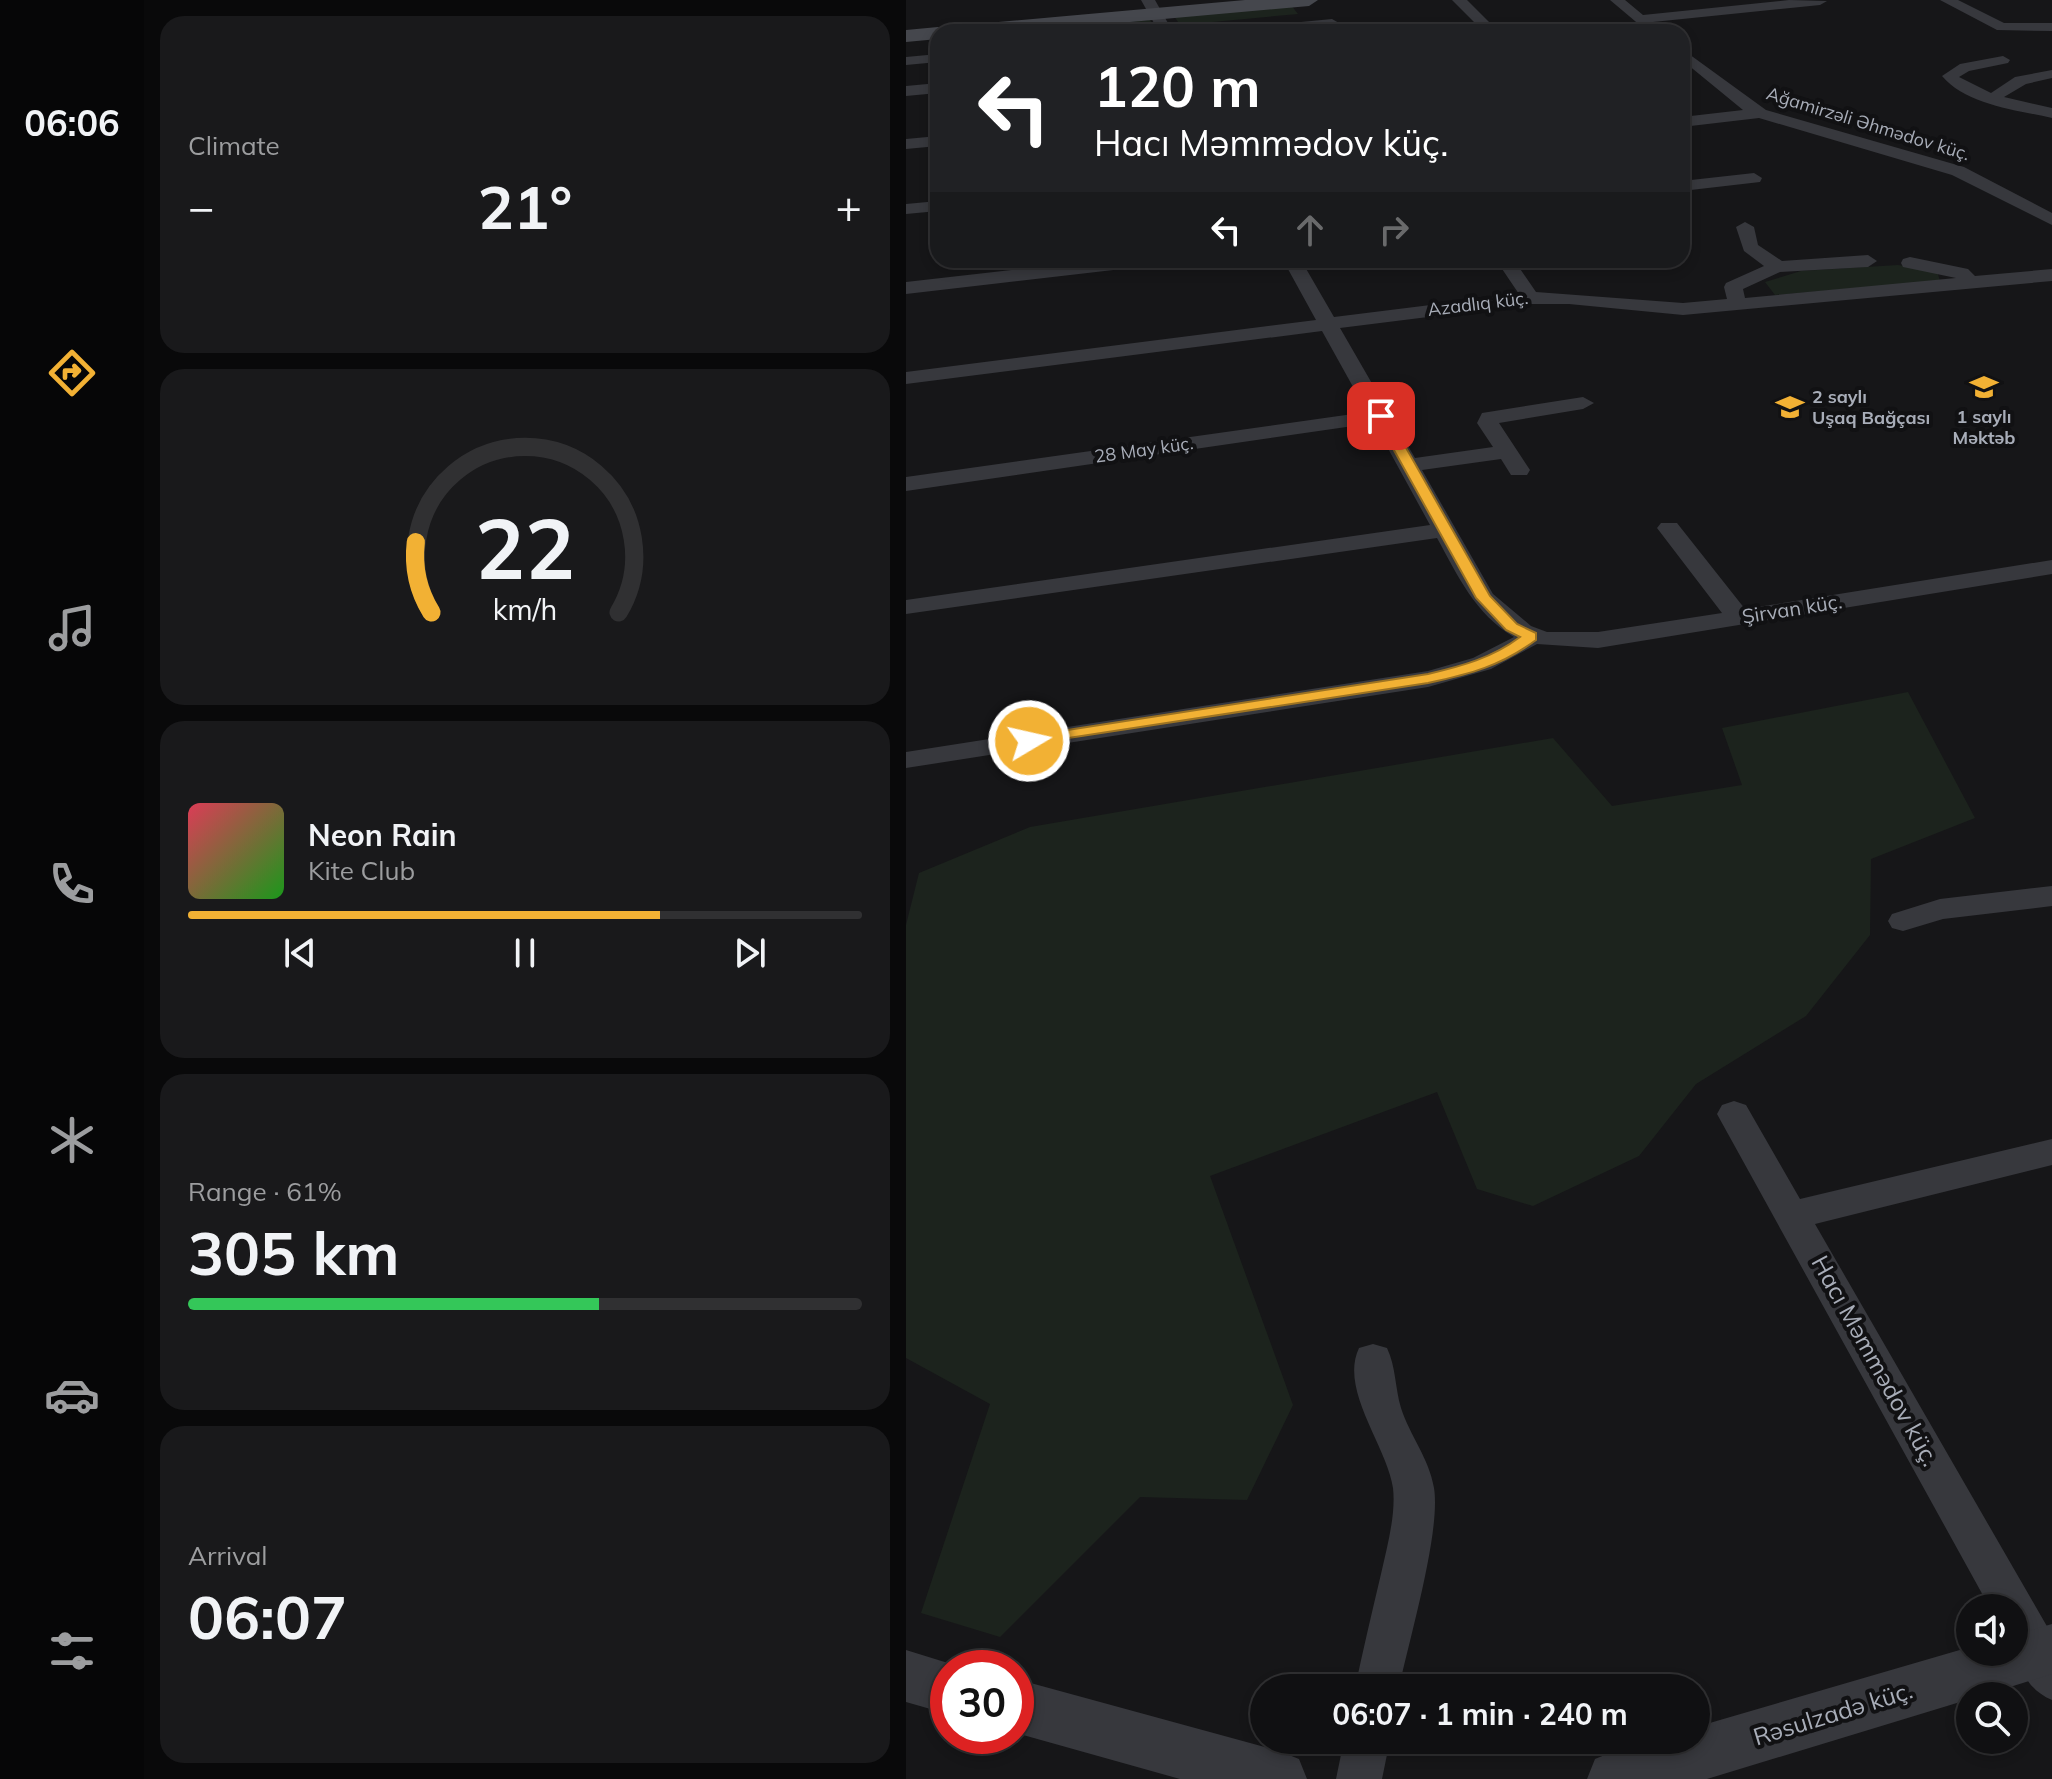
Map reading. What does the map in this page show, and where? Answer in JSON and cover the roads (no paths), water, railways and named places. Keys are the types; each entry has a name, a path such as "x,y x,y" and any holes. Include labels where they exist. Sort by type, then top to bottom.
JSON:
{"main road":[{"path":"1017,24 1152,7 1309,0"},
{"path":"906,36 930,34"}],"street":[{"path":"1316,0 1333,24"},
{"path":"1459,0 1484,24"},
{"path":"1617,0 1647,24"},
{"path":"1947,0 1991,24 2016,29 2052,27"},
{"path":"1641,19 1820,1"},
{"path":"906,61 930,59"},
{"path":"2003,60 1965,67 1949,76 1960,85 1995,98 2052,113"},
{"name":"Ağamirzəli Əhmədov küç.","path":"1690,63 1760,113 1958,171 1998,189 2052,220"},
{"path":"1995,98 2001,89 2017,82 2052,74"},
{"path":"906,91 930,89"},
{"path":"1690,121 1760,113"},
{"path":"906,144 930,142"},
{"path":"1690,185 1754,178"},
{"path":"906,209 930,207"},
{"path":"1745,227 1750,247 1778,267"},
{"path":"1738,306 1733,287 1757,274 1778,267 1868,261"},
{"path":"1910,263 1961,273 1971,284"},
{"path":"906,288 1079,268"},
{"path":"906,760 1428,679 1468,670 1505,656 1531,637 1511,627 1483,598 1297,268"},
{"path":"1510,268 1531,298"},
{"name":"Azadlıq küç.","path":"906,378 1531,298 1572,297 1635,307 1683,309 2052,275"},
{"path":"1683,309 1694,330"},
{"path":"1409,465 1513,461 1488,423 1490,418 1583,403"},
{"name":"28 May küç.","path":"906,484 1381,416"},
{"path":"1669,528 1739,618"},
{"path":"906,607 1445,530"},
{"name":"Şirvan küç.","path":"1531,637 1566,641 1598,640 2052,567"},
{"path":"1903,921 1940,909 2052,896"},
{"name":"Hacı Məmmədov küç.","path":"1734,1114 2034,1639"},
{"path":"1792,1215 2052,1152"},
{"path":"1373,1360 1382,1411 1407,1461 1414,1491 1410,1538 1380,1674"},
{"name":"Rəsulzadə küç.","path":"1638,1776 2034,1639"},
{"path":"906,1676 930,1683"},
{"path":"1034,1711 1279,1779"},
{"path":"1359,1779 1364,1754"}],"place":[{"name":"1 saylı Məktəb","path":"1984,387"},
{"name":"2 saylı Uşaq Bağçası","path":"1790,407"}]}
